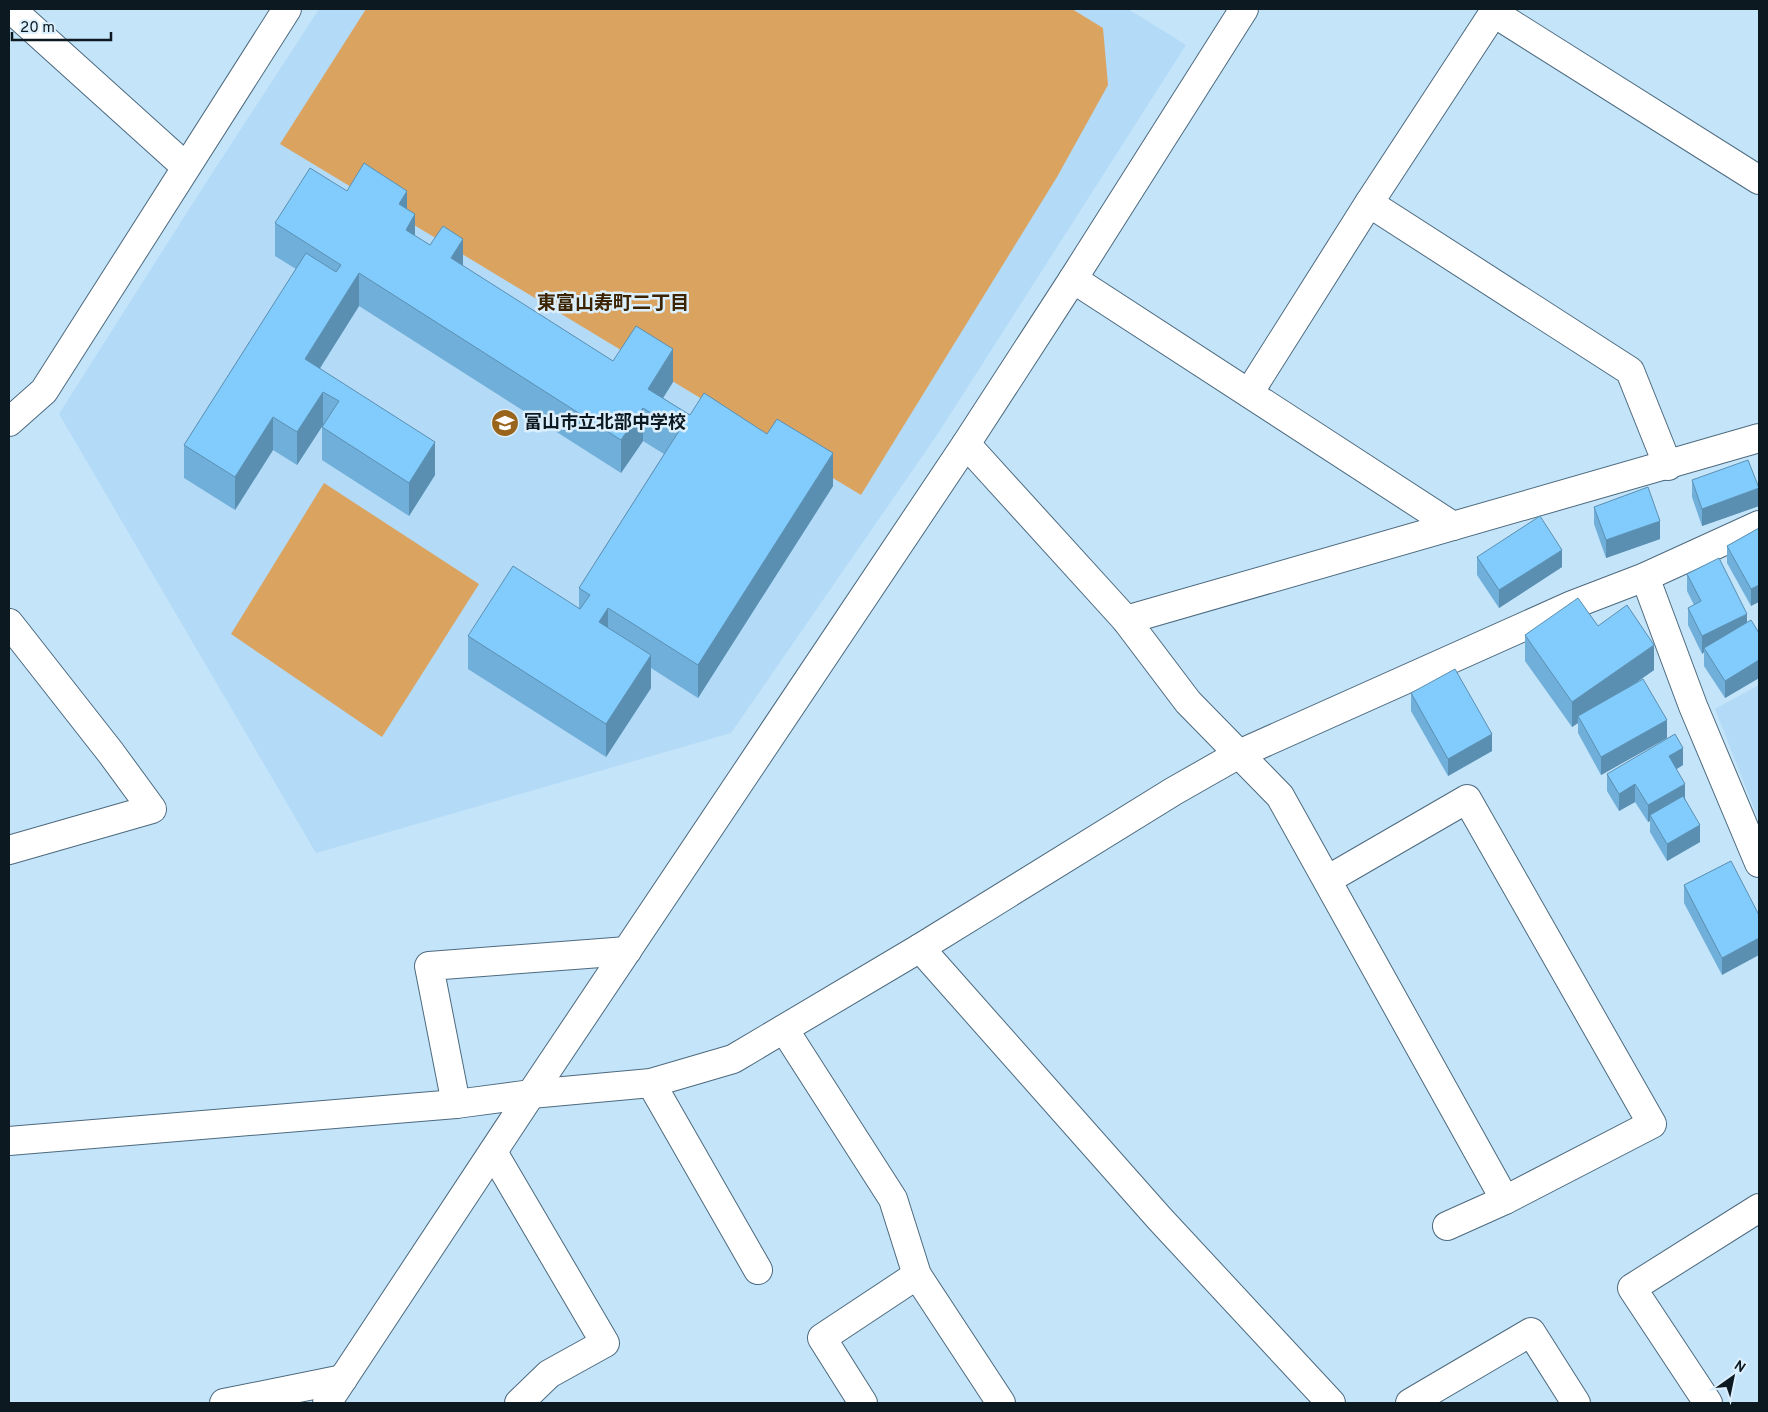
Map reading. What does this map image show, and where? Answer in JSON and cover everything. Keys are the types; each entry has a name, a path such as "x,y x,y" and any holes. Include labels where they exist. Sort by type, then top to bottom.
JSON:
{"street":[{"path":"9,422 44,391 287,9"},
{"path":"328,1403 531,1094 966,444 1244,9"},
{"path":"1249,393 1369,203 1495,11 1759,180"},
{"path":"13,17 186,167"},
{"path":"1369,203 1630,371 1668,466"},
{"path":"1073,279 1453,526"},
{"path":"1126,620 1668,466 1759,438"},
{"path":"966,444 1126,620 1188,702 1280,796 1505,1200"},
{"path":"9,1141 456,1104 531,1094 651,1084 733,1059 920,948 1174,791 1239,754 1572,605 1645,577 1759,525"},
{"path":"1645,577 1694,706 1759,863"},
{"path":"9,623 111,753 152,809 9,850"},
{"path":"1327,880 1467,799 1652,1124 1505,1200 1447,1226"},
{"path":"920,948 1160,1219 1331,1403"},
{"path":"456,1104 429,966 627,951"},
{"path":"784,1029 893,1199 917,1275 1001,1403"},
{"path":"651,1084 758,1270"},
{"path":"493,1152 605,1343 549,1374 519,1403"},
{"path":"1708,1403 1632,1288 1759,1208"},
{"path":"864,1403 822,1338 917,1275"},
{"path":"1410,1403 1531,1332 1576,1403"},
{"path":"224,1403 343,1380"}],"shaded area":[{"name":"富山市立北部中学校","path":"319,9 1128,9 1186,45 939,432 731,733 316,853 59,414"},
{"path":"366,9 1072,9 1103,28 1108,85 1057,177 861,495 280,144"},
{"path":"324,483 479,584 382,737 231,634"},
{"path":"1759,685 1759,821 1715,709"}],"building":[{"path":"364,163 407,191 399,204 415,214 406,230 430,245 443,226 463,239 451,258 613,361 636,326 673,349 648,389 690,415 704,393 767,434 777,419 833,453 698,665 608,608 599,622 651,655 606,724 468,636 513,566 580,609 590,595 579,588 679,431 643,408 621,440 359,273 305,359 435,442 409,483 322,427 339,401 323,392 297,432 273,417 235,477 184,445 306,253 336,272 341,265 275,223 310,168 347,191"},
{"path":"1748,460 1759,488 1702,509 1692,480"},
{"path":"1648,487 1660,521 1606,540 1594,507"},
{"path":"1540,516 1562,550 1499,590 1477,557"},
{"path":"1759,528 1759,585 1751,589 1727,546"},
{"path":"1719,558 1747,614 1702,636 1688,608 1701,601 1687,574"},
{"path":"1578,598 1598,626 1627,605 1654,645 1572,702 1525,635"},
{"path":"1751,620 1759,633 1759,660 1725,681 1704,648"},
{"path":"1455,669 1492,734 1448,759 1411,693"},
{"path":"1643,679 1667,720 1601,757 1578,716"},
{"path":"1675,734 1683,748 1669,756 1685,784 1648,805 1635,784 1619,794 1607,774"},
{"path":"1683,796 1700,825 1667,844 1650,815"},
{"path":"1731,861 1759,915 1759,938 1722,958 1684,885"}],"place":[{"name":"富山市立北部中学校","path":"505,423"}],"district":[{"name":"東富山寿町二丁目","path":"613,304"}]}
